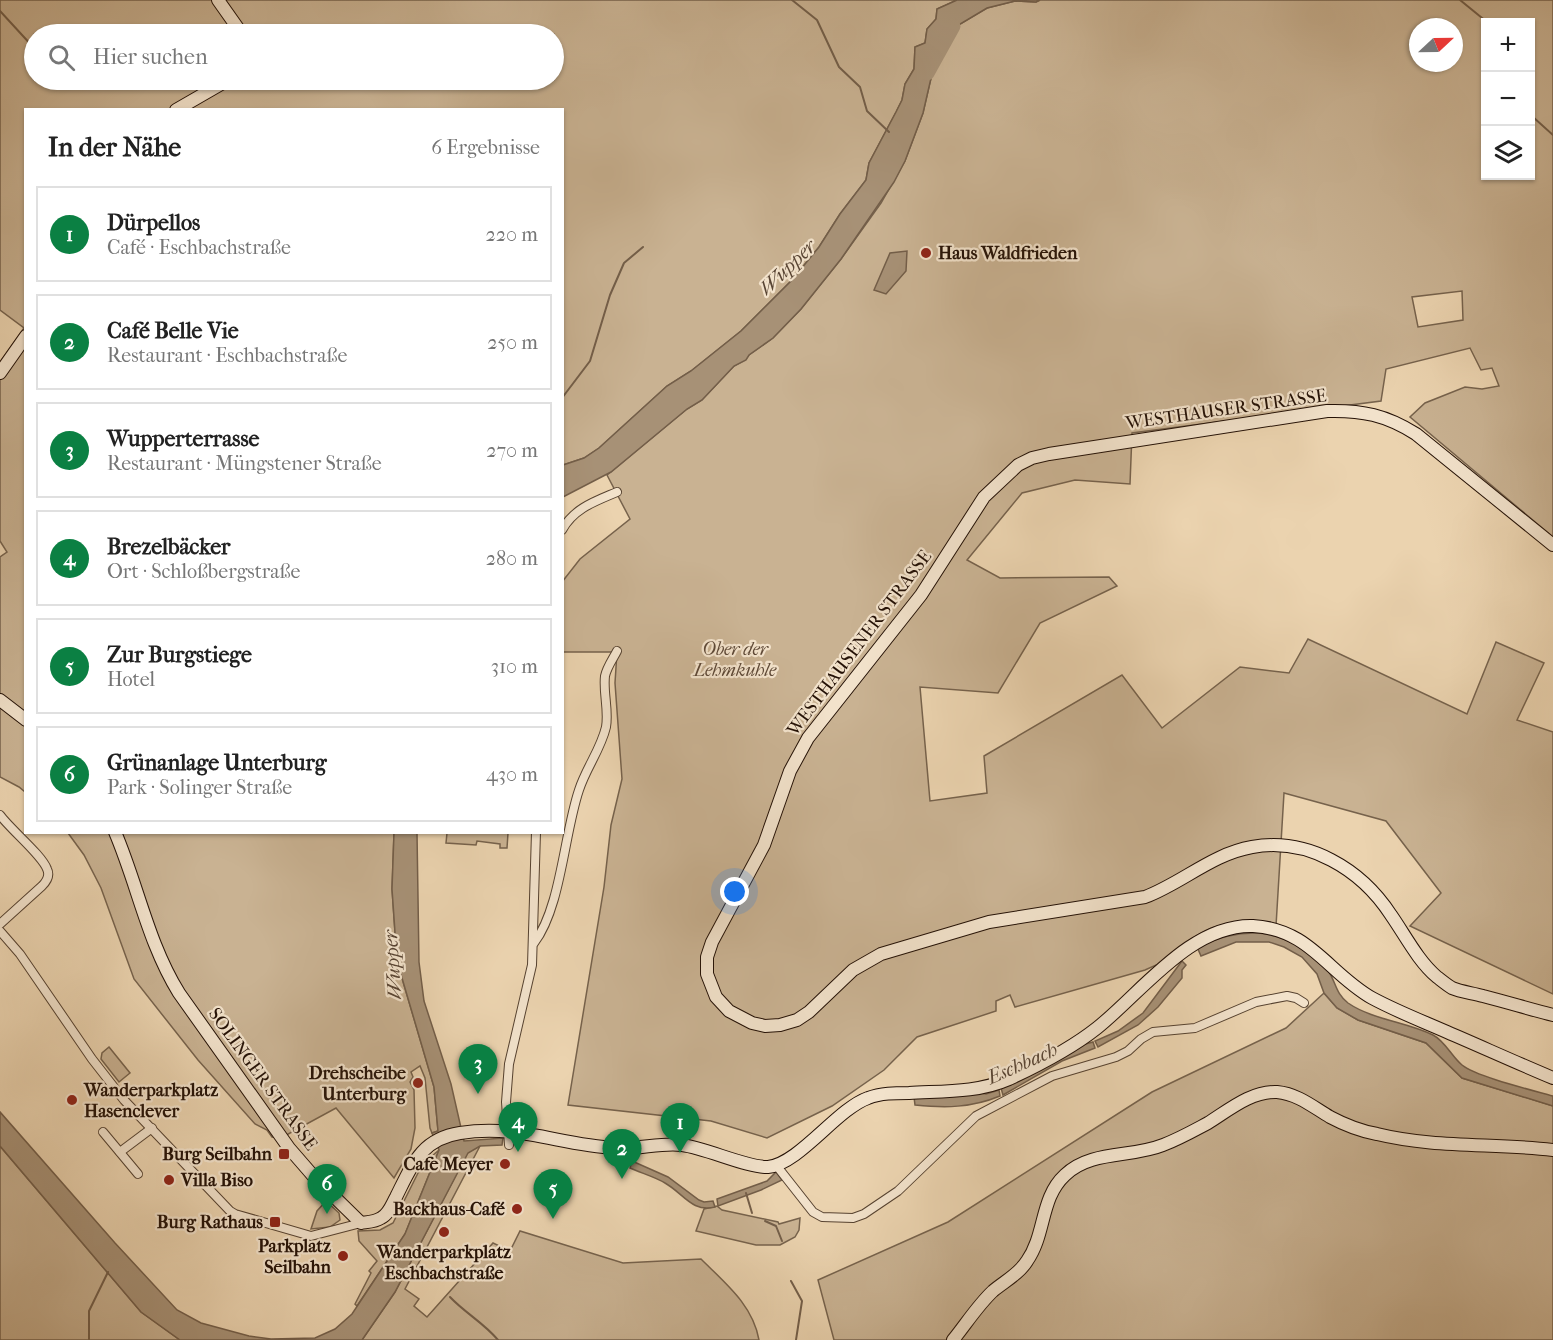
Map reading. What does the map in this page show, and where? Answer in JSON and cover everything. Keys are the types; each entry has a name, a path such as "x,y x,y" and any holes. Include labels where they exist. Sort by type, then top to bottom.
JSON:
{"main road":[{"path":"218,0 235,24"},
{"path":"179,108 211,90"},
{"path":"0,373 24,339"},
{"name":"WESTHAUSER STRASSE","path":"1009,472 1032,458 1049,454 1327,411 1357,411 1387,419 1416,434 1553,544"},
{"name":"WESTHAUSENER STRASSE","path":"1009,472 984,497 921,595 815,729 798,754 764,845 717,930 709,949 706,963 708,979 716,997 724,1006 736,1016 752,1023 771,1026 784,1024 797,1020 809,1012 853,970 881,954 989,922 1135,899 1158,892 1214,860 1235,852 1253,847 1280,846 1311,852 1332,859 1348,868 1381,901 1413,948 1435,975 1452,988 1553,1015"},
{"path":"0,700 24,718"},
{"name":"SOLINGER STRASSE","path":"116,834 164,968 179,993 289,1148 321,1184 361,1223"},
{"path":"361,1223 380,1219 387,1212 415,1160 425,1148 435,1141 463,1132 506,1132 613,1148 637,1149 681,1145 780,1170 794,1154 856,1104 869,1097 894,1093 979,1089 1003,1082 1024,1072 1095,1029 1193,943 1213,933 1241,927 1264,928 1291,935 1311,947 1369,996 1421,1021 1553,1077"},
{"path":"953,1340 988,1297 1026,1262 1034,1246 1050,1196 1056,1184 1069,1171 1091,1159 1136,1153 1163,1145 1193,1131 1256,1095 1272,1092 1294,1095 1347,1125 1382,1136 1553,1150"}],"street":[{"path":"564,526 567,520 578,511 616,492"},
{"path":"534,944 543,930 556,890 579,787 604,732 607,715 605,676 617,651"},
{"path":"0,815 8,827 45,864 48,873 42,886 0,924"},
{"path":"508,1145 506,1102 509,1064 532,965 534,944 536,834"},
{"path":"0,931 20,954 110,1082 235,1214 311,1236 361,1223"},
{"path":"780,1170 813,1212 822,1217 844,1219 860,1216 898,1191 976,1116 1052,1076 1116,1057 1154,1032 1195,1028 1256,1002 1287,996 1304,1003"},
{"path":"120,1152 152,1128"},
{"path":"103,1132 138,1174"}],"green space":[{"path":"0,0 957,0 937,9 936,19 927,29 925,43 915,47 914,69 905,84 902,100 869,163 866,180 819,247 792,280 741,331 691,371 667,386 599,448 584,458 564,465 564,108 24,108 24,328 0,310"},
{"name":"Ober der Lehmkuhle","path":"1040,0 1553,0 1553,537 1410,417 1425,403 1465,387 1482,389 1499,386 1492,368 1481,370 1470,348 1386,369 1381,401 1132,433 1130,484 1075,480 1022,493 967,560 1000,578 1109,577 1117,586 1040,623 998,693 920,687 930,801 987,793 984,756 1122,675 1162,728 1240,667 1289,673 1308,639 1467,714 1496,642 1544,663 1517,720 1553,732 1553,994 1410,926 1441,893 1386,821 1284,793 1276,926 1229,924 1219,926 1191,940 1159,967 1156,965 1015,1007 1010,995 996,1001 996,1011 917,1037 884,1070 832,1106 767,1138 711,1121 568,1105 604,887 611,825 622,779 615,683 617,652 564,652 564,579 580,559 630,519 607,475 687,409 702,400 734,366 773,338 801,309 841,259 881,203 905,161 923,113 937,52 955,27 987,8 1015,1 1036,2","holes":["1462,291 1463,320 1418,327 1412,297"]},
{"path":"24,328 24,791 0,777 0,557 7,552 0,541 0,362"},
{"path":"69,834 394,834 392,889 397,961 434,1087 438,1131 432,1133 430,1128 425,1078 420,1066 411,1072 415,1128 411,1149 394,1178 336,1108 281,1138 272,1137 267,1130 255,1124 198,1060 134,979 101,888 84,855"},
{"path":"447,834 508,834 507,848 500,848 500,844 477,841 476,845 446,843"},
{"path":"1324,993 1337,1008 1358,1020 1426,1043 1462,1078 1553,1106 1553,1340 834,1340 818,1280 948,1222 1152,1092 1286,1028"},
{"path":"109,1047 130,1073 119,1082 101,1059 102,1053"},
{"path":"0,1146 141,1312 180,1340 0,1340"},
{"path":"480,1146 405,1289 419,1299 414,1306 427,1317 493,1243 510,1251 520,1231 623,1263 701,1259 737,1295 751,1316 759,1340 362,1340 395,1292 468,1152"},
{"path":"439,1150 405,1234 357,1306 355,1304 371,1273 369,1271 377,1261 359,1241 358,1231 380,1230 393,1223 418,1173 425,1162"},
{"path":"326,1201 339,1213 340,1220 330,1227 311,1229 317,1211"},
{"path":"717,1206 722,1210 779,1224 800,1218 799,1230 795,1237 780,1245 756,1245 696,1231 704,1209"}],"shaded area":[{"path":"957,0 1040,0 1036,2 1015,1 987,8 955,27 937,52 923,113 905,161 894,182 841,259 801,309 773,338 749,355 746,360 734,366 702,400 687,409 611,472 564,496 564,465 584,458 599,448 667,386 691,371 741,331 792,280 819,247 866,180 869,163 902,100 905,84 914,69 915,47 925,43 927,29 936,19 937,9"},
{"path":"907,251 906,271 886,294 874,290 890,253"},
{"path":"394,834 417,834 419,962 424,1001 451,1084 464,1141 503,1138 502,1145 480,1146 468,1153 395,1292 362,1340 180,1340 141,1312 0,1146 0,1112 177,1310 201,1323 249,1336 271,1339 315,1338 335,1329 352,1314 405,1234 439,1150 432,1133 438,1131 434,1087 397,961 392,889"},
{"path":"1259,933 1279,937 1298,945 1315,957 1329,972 1344,1000 1358,1009 1433,1035 1458,1062 1469,1070 1553,1096 1553,1106 1462,1078 1426,1043 1358,1020 1337,1008 1324,993 1317,974 1302,957 1284,947 1269,942 1236,942 1201,956 1197,947 1227,936"},
{"path":"1182,961 1186,965 1182,970 1182,978 1158,1007 1138,1025 1098,1047 1095,1041 1118,1031 1143,1013"},
{"path":"1093,1042 1095,1048 1062,1061 1003,1095 1001,1088 1082,1045"},
{"path":"999,1090 1000,1096 968,1105 947,1107 915,1105 914,1097 986,1094"},
{"path":"632,1161 668,1177 699,1200 713,1201 715,1207 694,1205 665,1183 630,1168"},
{"path":"776,1172 782,1180 718,1206 717,1199 767,1181"}],"waterway":[{"path":"792,0 817,20 839,67 860,87 867,111 889,132"},
{"path":"1460,0 1482,18"},
{"path":"0,11 24,37"},
{"name":"Wupper","path":"927,73 953,26"},
{"path":"1535,119 1553,135"},
{"path":"564,395 590,361 610,295 624,263 643,247"},
{"path":"746,1193 752,1213"},
{"path":"765,1221 776,1226 782,1241"},
{"path":"89,1340 89,1311 108,1272"},
{"path":"791,1281 802,1301 796,1340"},
{"path":"450,1297 498,1340"}],"place":[{"name":"Haus Waldfrieden","path":"926,253"},
{"name":"Drehscheibe Unterburg","path":"418,1083"},
{"name":"Wupperterrasse","path":"478,1094"},
{"name":"Wanderparkplatz Hasenclever","path":"72,1100"},
{"name":"Brezelbäcker","path":"518,1152"},
{"name":"Dürpellos","path":"680,1153"},
{"name":"Burg Seilbahn","path":"284,1154"},
{"name":"Cafe Meyer","path":"505,1164"},
{"name":"Café Belle Vie","path":"622,1179"},
{"name":"Villa Biso","path":"169,1180"},
{"name":"Backhaus-Café","path":"517,1209"},
{"name":"Grünanlage Unterburg","path":"327,1214"},
{"name":"Zur Burgstiege","path":"553,1219"},
{"name":"Burg Rathaus","path":"275,1222"},
{"name":"Wanderparkplatz Eschbachstraße","path":"444,1232"},
{"name":"Parkplatz Seilbahn","path":"343,1256"}],"water label":[{"name":"Eschbach","path":"1022,1063"}]}
